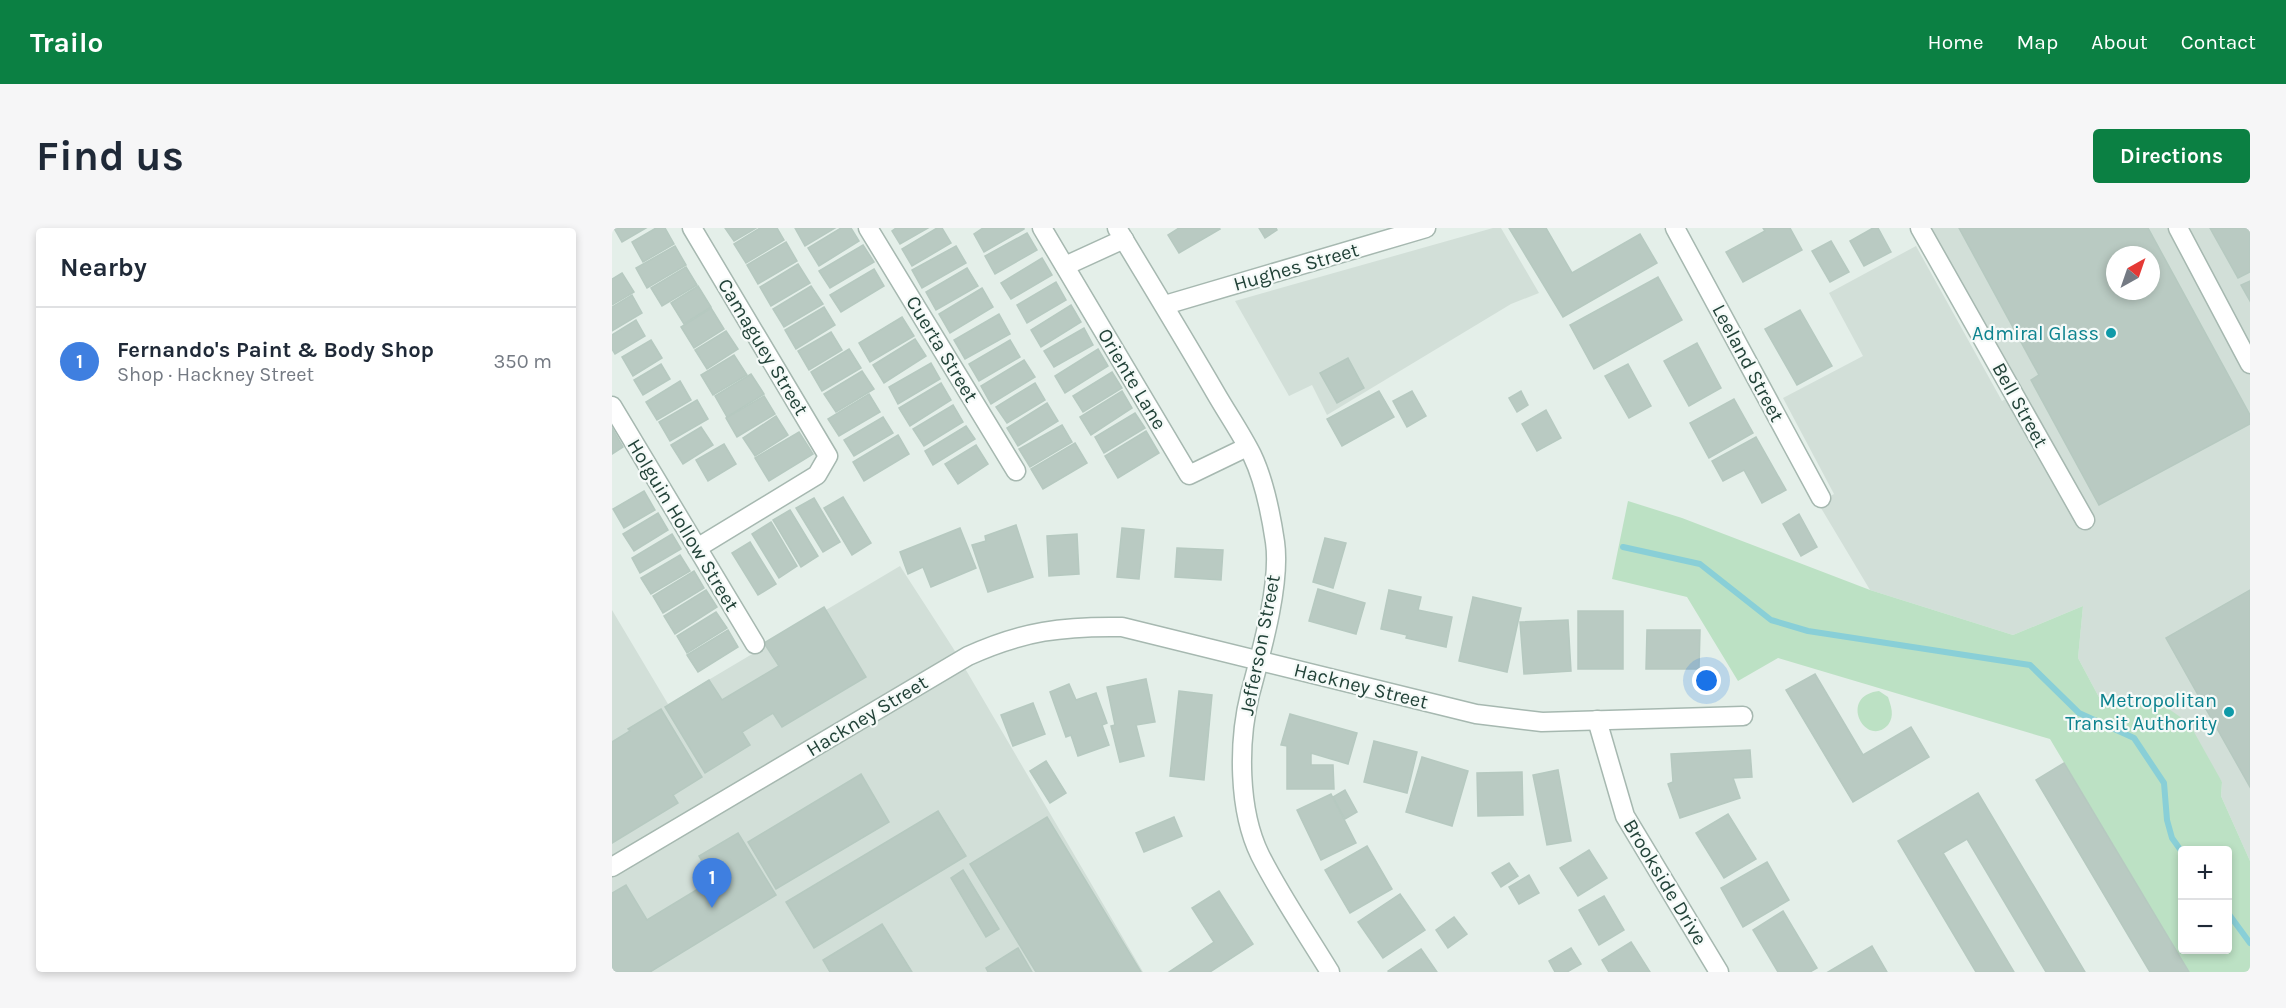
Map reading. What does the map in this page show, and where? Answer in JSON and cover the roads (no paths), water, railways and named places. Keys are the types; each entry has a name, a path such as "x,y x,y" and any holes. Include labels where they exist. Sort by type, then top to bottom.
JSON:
{"street":[{"name":"Camaguey Street","path":"692,228 828,456 817,475 697,548"},
{"name":"Cuerta Street","path":"868,228 1016,471"},
{"name":"Oriente Lane","path":"1042,228 1190,475 1247,447"},
{"name":"Hughes Street","path":"1165,305 1390,233 1426,228"},
{"name":"Leeland Street","path":"1675,228 1821,498"},
{"name":"Bell Street","path":"1920,228 2085,520"},
{"path":"2178,228 2250,364"},
{"path":"1065,266 1121,234"},
{"name":"Jefferson Street","path":"1121,234 1253,456 1270,511 1275,546 1274,584 1259,661 1245,715 1242,758 1245,798 1251,830 1260,854 1330,972"},
{"name":"Holguin Hollow Street","path":"612,406 754,644"},
{"name":"Hackney Street","path":"612,867 968,656 1000,642 1036,632 1080,626 1122,627 1476,714 1542,722 1743,716"},
{"name":"Brookside Drive","path":"1597,720 1624,816 1719,972"}],"waterway":[{"path":"1623,547 1700,564 1771,620 1808,631 2030,665 2079,713 2134,738 2164,783 2167,820 2172,838 2178,846"},
{"path":"2232,918 2250,943"}],"place":[{"name":"Admiral Glass","path":"2111,333"},
{"name":"Metropolitan Transit Authority","path":"2229,712"},
{"name":"Fernando's Paint & Body Shop","path":"712,908"}]}
